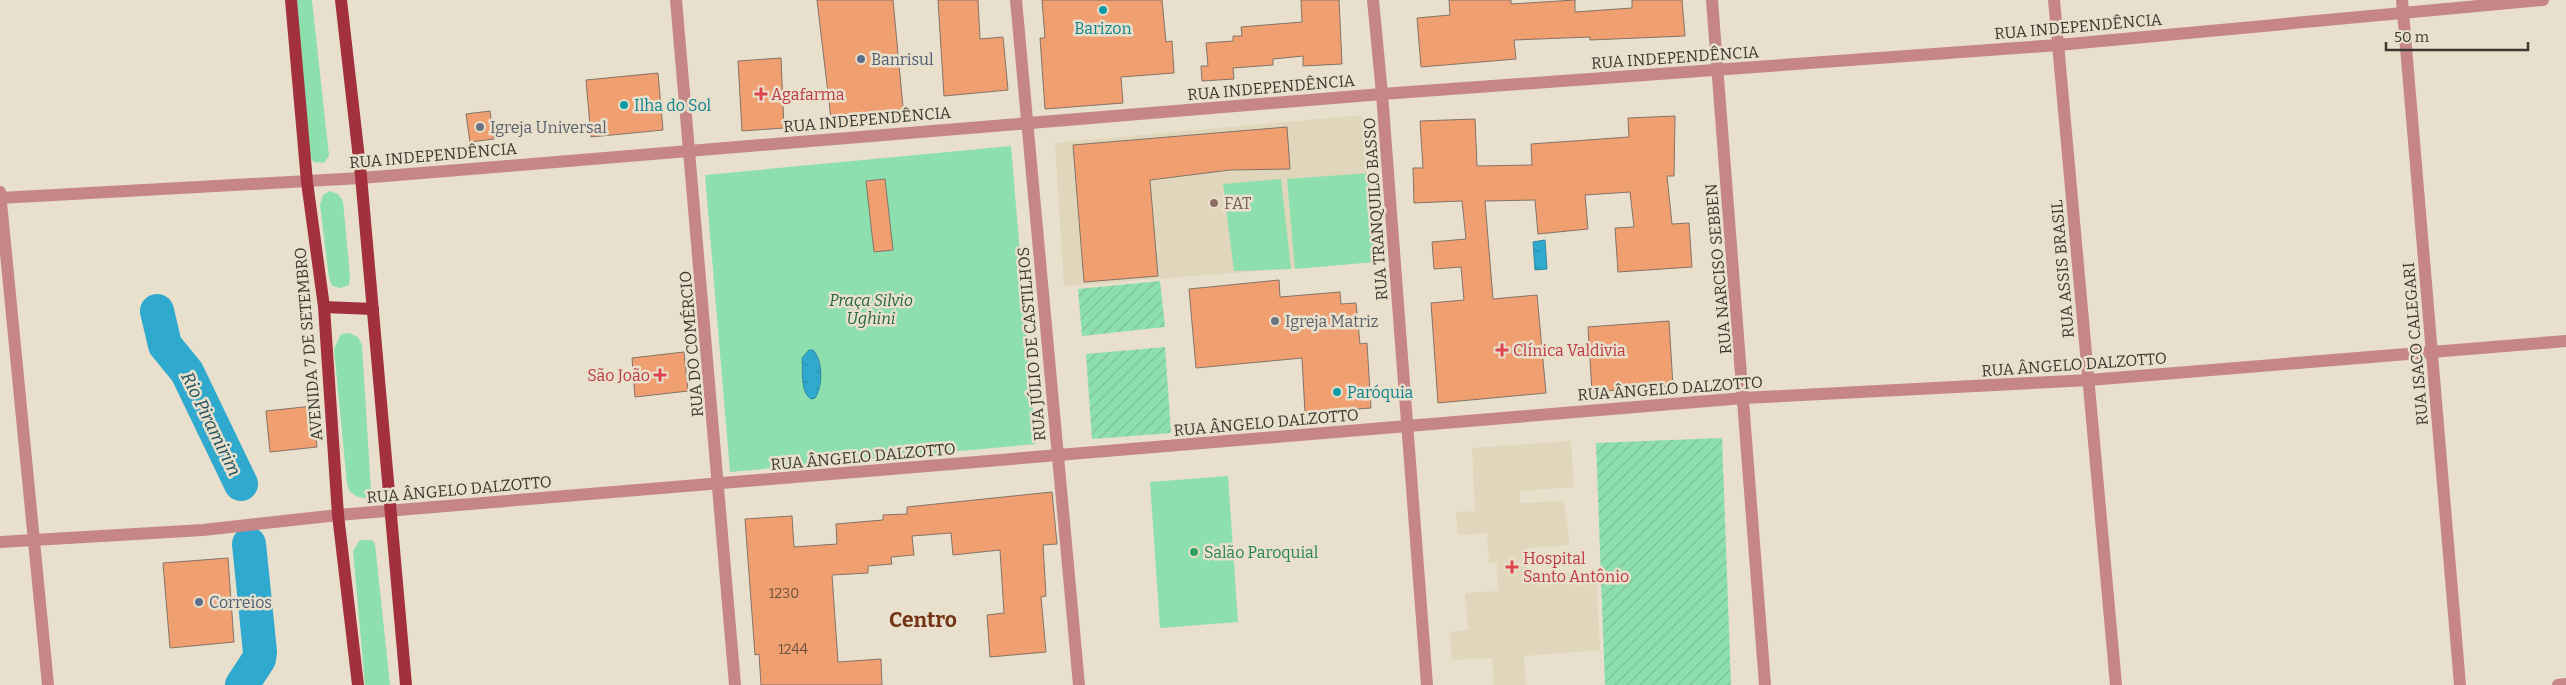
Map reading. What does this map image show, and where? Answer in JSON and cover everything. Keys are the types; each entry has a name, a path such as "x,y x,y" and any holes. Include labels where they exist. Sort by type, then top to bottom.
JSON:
{"main road":[{"name":"AVENIDA 7 DE SETEMBRO","path":"291,0 307,182 324,307 338,515 358,685"},
{"path":"342,0 361,178 406,685"},
{"path":"324,307 373,309"}],"street":[{"name":"RUA DO COMÉRCIO","path":"676,0 735,685"},
{"name":"RUA JÚLIO DE CASTILHOS","path":"1016,0 1079,685"},
{"name":"RUA TRANQUILO BASSO","path":"1373,0 1382,94 1427,685"},
{"name":"RUA NARCISO SEBBEN","path":"1712,0 1765,685"},
{"name":"RUA ASSIS BRASIL","path":"2054,0 2116,685"},
{"name":"RUA INDEPENDÊNCIA","path":"0,198 361,178 1382,94 2058,45 2402,6 2543,0"},
{"name":"RUA ISACO CALEGARI","path":"2402,6 2460,685"},
{"path":"0,192 48,685"},
{"name":"RUA ÂNGELO DALZOTTO","path":"0,542 203,530 338,515 1744,398 2089,380 2566,342"},
{"path":"2558,685 2566,684"}],"shaded area":[{"name":"FAT","path":"1362,115 1375,262 1064,286 1055,143"},
{"name":"Hospital Santo Antônio","path":"1571,441 1574,487 1520,491 1520,503 1564,501 1570,545 1527,548 1529,576 1596,572 1600,650 1524,656 1526,685 1494,685 1492,658 1452,660 1450,632 1468,630 1465,593 1498,591 1497,562 1489,563 1487,533 1458,535 1456,512 1475,511 1472,448"}],"green space":[{"path":"294,0 312,0 329,156 324,163 314,162 309,156"},
{"name":"Praça Silvio Ughini","path":"1011,146 1036,444 730,472 705,175"},
{"path":"1369,173 1375,262 1295,269 1287,179"},
{"path":"1281,179 1291,269 1234,271 1223,184"},
{"path":"330,191 338,194 343,201 350,276 349,285 341,288 332,286 329,278 320,205 323,195"},
{"path":"1160,281 1165,327 1082,336 1078,289"},
{"path":"349,333 358,337 362,345 371,490 366,498 358,497 350,492 347,484 334,349 341,334"},
{"path":"1165,347 1171,433 1092,439 1086,354"},
{"path":"1722,438 1731,685 1605,685 1596,443"},
{"name":"Salão Paroquial","path":"1228,476 1238,622 1160,628 1150,482"},
{"path":"360,540 372,540 375,544 390,685 365,685 353,551"}],"water":[{"path":"1545,240 1547,269 1535,270 1533,242"},
{"path":"809,350 813,350 819,360 821,374 818,393 815,398 811,399 805,391 802,374 802,358"}],"building":[{"name":"Banrisul","path":"817,0 893,0 904,118 832,127"},
{"path":"938,0 978,0 980,39 1003,37 1008,90 944,96"},
{"path":"1042,0 1162,0 1166,42 1172,41 1174,73 1121,77 1123,103 1045,109 1040,38 1045,38"},
{"path":"1301,0 1339,0 1342,64 1303,66 1303,56 1273,59 1273,65 1233,68 1234,79 1202,81 1201,66 1208,66 1206,43 1233,41 1233,36 1242,36 1241,27 1302,22"},
{"path":"1449,0 1511,0 1511,4 1575,0 1575,12 1632,8 1632,0 1682,0 1685,36 1590,40 1590,37 1514,40 1516,59 1421,67 1417,18 1450,15"},
{"name":"Agafarma","path":"781,58 784,128 742,131 738,61"},
{"name":"Ilha do Sol","path":"658,73 663,130 591,137 586,80"},
{"name":"Igreja Universal","path":"490,111 494,139 470,142 466,114"},
{"path":"1675,116 1674,176 1667,176 1672,224 1689,223 1692,267 1618,272 1615,228 1634,227 1630,192 1585,195 1588,229 1538,234 1535,200 1485,201 1493,299 1537,295 1546,393 1438,403 1431,303 1464,300 1461,267 1434,269 1432,242 1466,239 1462,201 1414,203 1413,168 1423,168 1420,121 1475,119 1477,166 1532,165 1531,144 1629,137 1628,118"},
{"path":"1287,127 1290,169 1230,170 1150,180 1158,276 1084,282 1073,145"},
{"path":"885,179 893,250 874,252 866,181"},
{"name":"Igreja Matriz","path":"1279,280 1280,297 1340,292 1341,304 1356,303 1360,344 1367,343 1371,408 1305,413 1302,358 1196,368 1189,289"},
{"path":"1669,321 1673,386 1592,392 1588,327"},
{"name":"São João","path":"684,352 688,391 635,397 632,358"},
{"path":"313,406 317,447 270,452 266,411"},
{"path":"1052,492 1057,544 1043,545 1046,596 1041,597 1046,652 990,657 987,615 1004,613 1000,550 953,555 951,533 912,536 914,555 891,557 892,564 868,566 868,573 832,575 838,662 881,659 882,685 761,685 759,654 755,655 745,519 792,516 794,547 837,544 836,524 883,520 883,515 907,514 907,507"},
{"name":"Correios","path":"228,558 234,642 170,648 163,563"}],"waterway":[{"name":"Rio Piramirim","path":"157,311 165,345 187,372 241,484"},
{"name":"Rio Piramirim","path":"242,685 259,659 260,652 249,544"}],"place":[{"name":"Barizon","path":"1103,10"},
{"name":"Banrisul","path":"861,59"},
{"name":"Agafarma","path":"761,94"},
{"name":"Ilha do Sol","path":"624,105"},
{"name":"Igreja Universal","path":"480,127"},
{"name":"FAT","path":"1214,203"},
{"name":"Igreja Matriz","path":"1275,321"},
{"name":"Clínica Valdivia","path":"1502,350"},
{"name":"São João","path":"660,375"},
{"name":"Paróquia","path":"1337,392"},
{"name":"Salão Paroquial","path":"1194,552"},
{"name":"Hospital Santo Antônio","path":"1512,567"},
{"name":"Correios","path":"199,602"}],"district":[{"name":"Centro","path":"923,620"}]}
